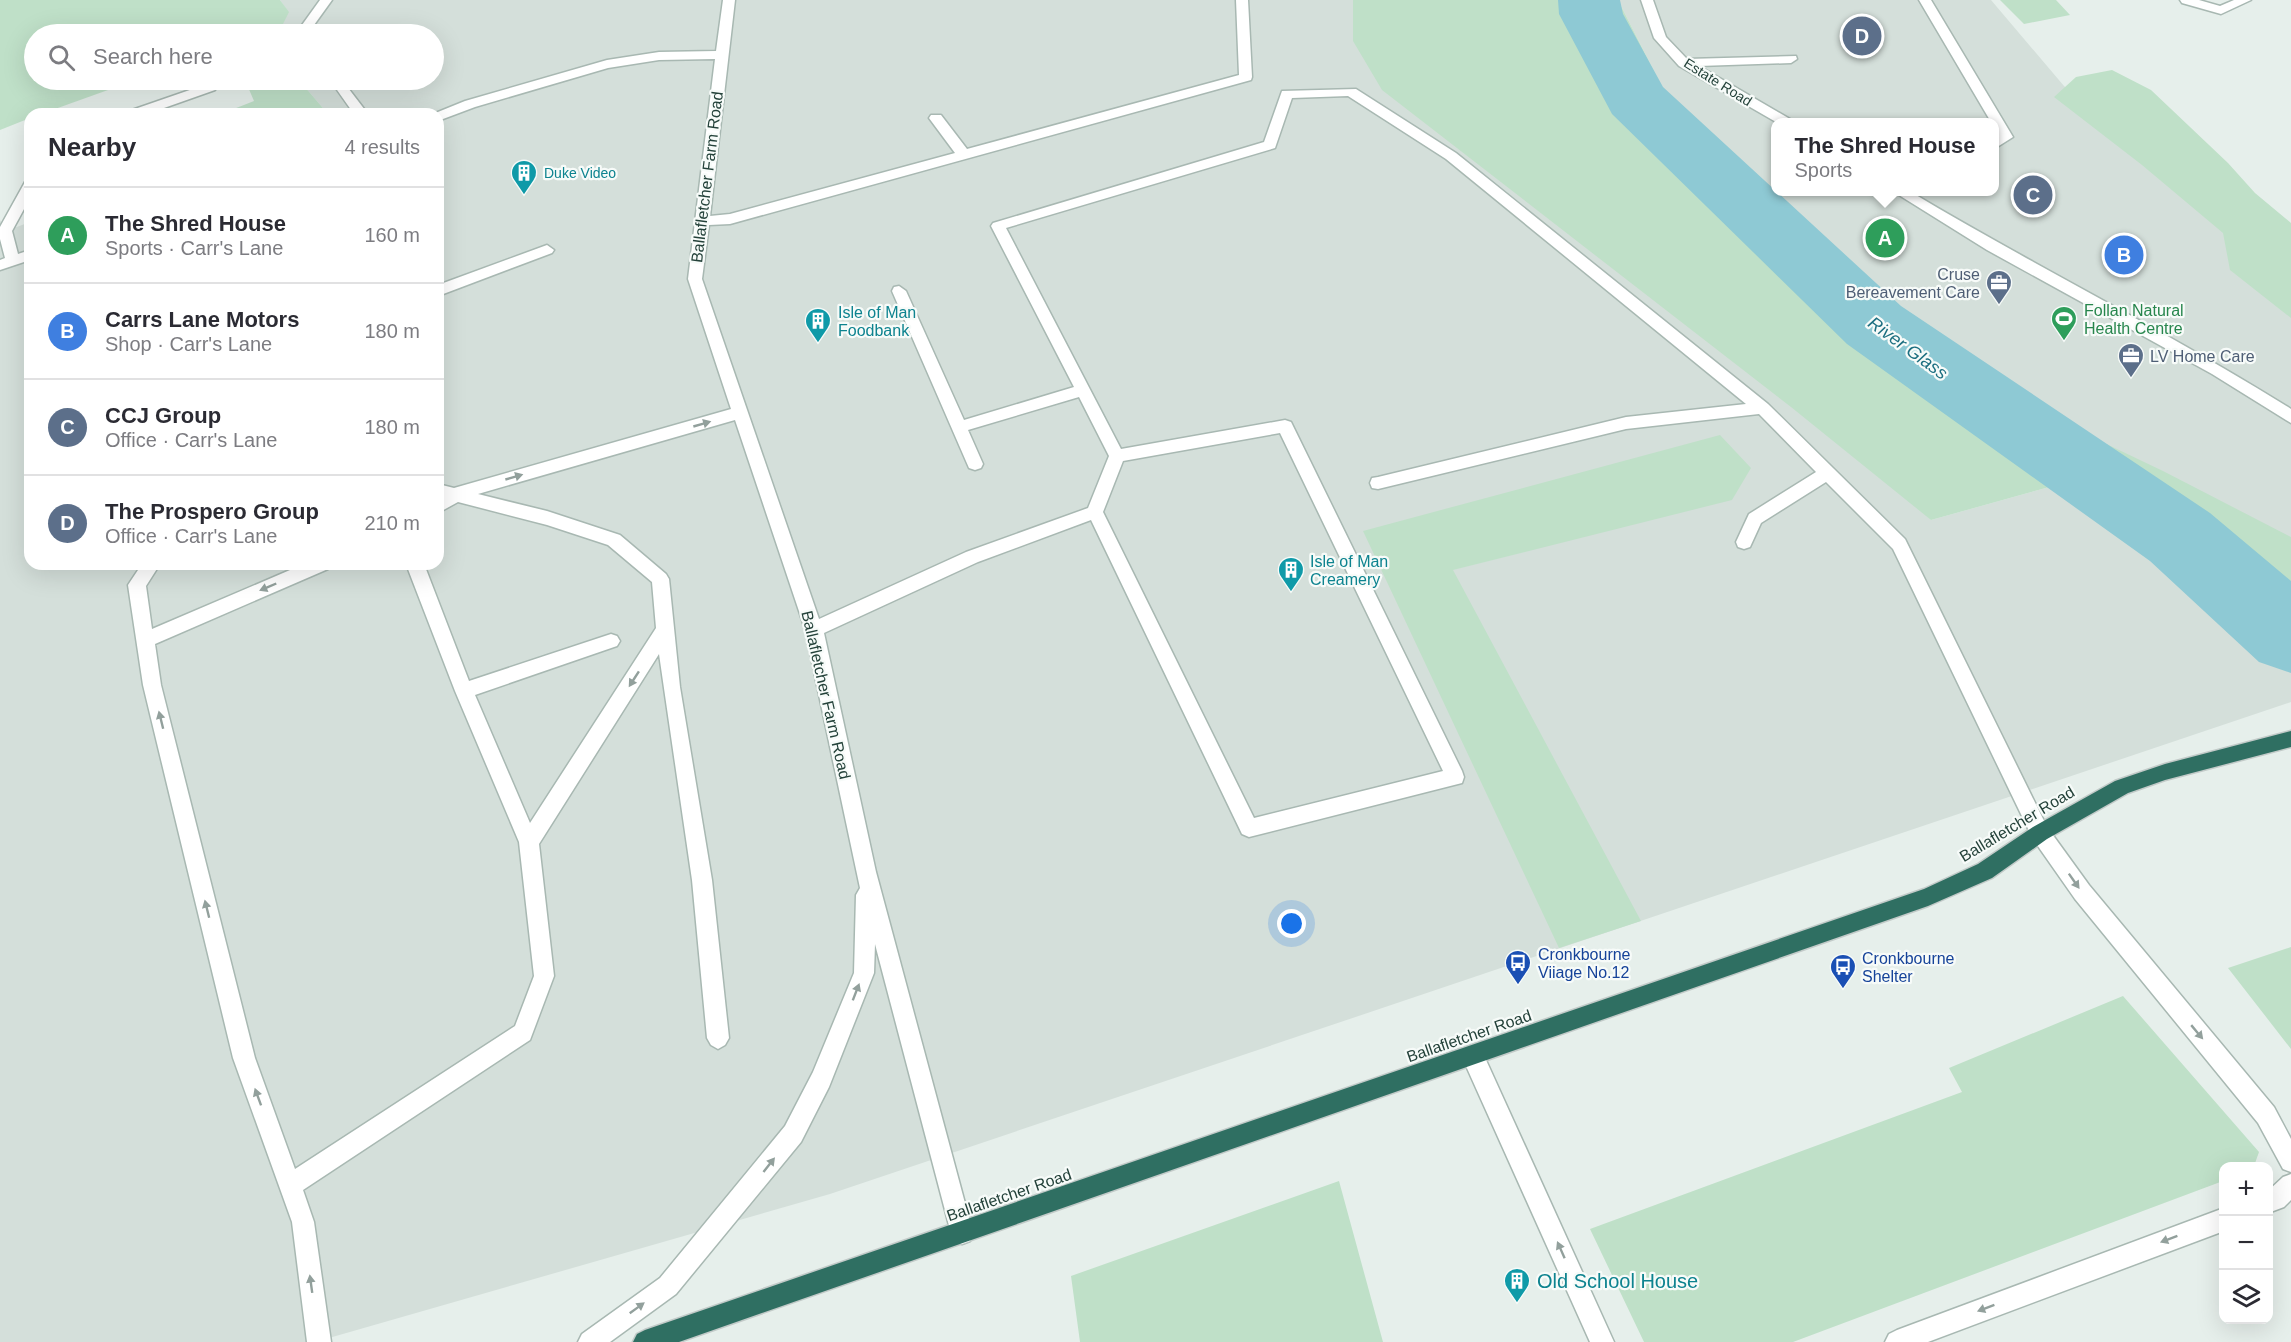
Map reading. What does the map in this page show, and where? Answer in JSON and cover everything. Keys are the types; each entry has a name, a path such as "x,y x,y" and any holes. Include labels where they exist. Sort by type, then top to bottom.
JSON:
{"highway":[{"name":"Ballafletcher Road","path":"645,1342 1473,1057 1928,897 1985,871 2040,833 2122,787 2165,772 2291,739"}],"street":[{"path":"309,24 327,0"},
{"name":"Ballafletcher Farm Road","path":"729,0 695,279 814,629 866,872 962,1233"},
{"path":"702,221 730,219 1246,77 1242,0"},
{"name":"Estate Road","path":"1647,0 1660,38 1684,63 1777,118"},
{"path":"1924,0 1994,118"},
{"path":"2186,0 2221,10 2245,0"},
{"path":"444,114 608,64 659,56 722,55"},
{"path":"1684,63 1791,59"},
{"path":"151,108 202,90"},
{"path":"343,90 357,108"},
{"path":"1117,456 1286,426 1455,777 1249,828 1095,512 1117,456 998,226 1270,145 1287,94 1351,92 1451,156 1762,408 1899,544 2040,833 2082,892 2266,1115 2291,1161"},
{"path":"936,118 963,154"},
{"path":"1999,126 2006,138 1999,142"},
{"path":"24,196 5,231 7,263 24,257"},
{"path":"1914,196 1992,247 2217,370 2291,417"},
{"path":"444,289 547,250"},
{"path":"899,291 975,464"},
{"path":"959,427 1084,390"},
{"path":"1378,483 1626,423 1762,408"},
{"path":"444,502 458,493 741,412"},
{"path":"1744,542 1755,519 1828,472"},
{"path":"444,491 458,493 614,540 660,579 671,687 702,880 718,1038"},
{"path":"814,629 972,557 1095,512"},
{"path":"147,570 137,585 152,685 244,1058 303,1222 319,1342"},
{"path":"145,640 308,570"},
{"path":"290,1185 524,1034 544,976 529,842 464,691 417,570"},
{"path":"529,842 665,629"},
{"path":"464,691 611,640"},
{"path":"590,1342 668,1286 793,1134 821,1079 864,973 866,872"},
{"path":"1473,1057 1602,1342"},
{"path":"2273,1200 2291,1185"},
{"path":"1897,1342 2219,1221"}],"shaded area":[{"path":"280,0 1421,0 1931,520 2053,486 2117,518 1920,355 1673,109 1618,0 1991,0 2064,86 2209,217 2291,285 2291,702 830,1194 315,1342 0,1342 0,220 6,231 24,224 24,570 444,570 444,108 323,108 308,90 444,90 444,24 283,24 288,12"}],"green space":[{"path":"0,0 280,0 289,12 283,24 24,24 24,90 108,90 58,108 24,108 24,120 0,130"},
{"path":"1353,0 1618,0 1673,109 1920,355 2163,471 2291,537 2291,669 2265,635 2120,519 2053,486 1931,520 1791,407 1382,90 1353,41"},
{"path":"2000,0 2056,0 2070,15 2024,24"},
{"path":"2112,70 2151,90 2228,163 2255,193 2291,223 2291,318 2230,270 2223,233 2142,165 2054,97 2076,77"},
{"path":"249,90 308,90 323,108 236,108 254,101"},
{"path":"1720,435 1751,468 1732,500 1453,570 1641,921 1559,948 1363,531"},
{"path":"2291,947 2291,1049 2228,968"},
{"path":"2123,996 2259,1152 2255,1162 2219,1162 2219,1182 1793,1342 1644,1342 1590,1229 1962,1092 1949,1068"},
{"path":"1339,1181 1383,1342 1080,1342 1071,1276"}],"waterway":[{"name":"River Glass","path":"1589,0 1591,14 1636,99 1874,325 2180,537 2291,635"}],"place":[{"name":"The Prospero Group","path":"1862,36"},
{"name":"CCJ Group","path":"2033,195"},
{"name":"Duke Video","path":"524,196"},
{"name":"The Shred House","path":"1885,238"},
{"name":"Carrs Lane Motors","path":"2124,255"},
{"name":"Cruse Bereavement Care","path":"1999,306"},
{"name":"Follan Natural Health Centre","path":"2064,342"},
{"name":"Isle of Man Foodbank","path":"818,344"},
{"name":"LV Home Care","path":"2131,379"},
{"name":"Isle of Man Creamery","path":"1291,593"},
{"name":"Cronkbourne Viiage No.12","path":"1518,986"},
{"name":"Cronkbourne Shelter","path":"1843,990"},
{"name":"Old School House","path":"1517,1304"}]}
